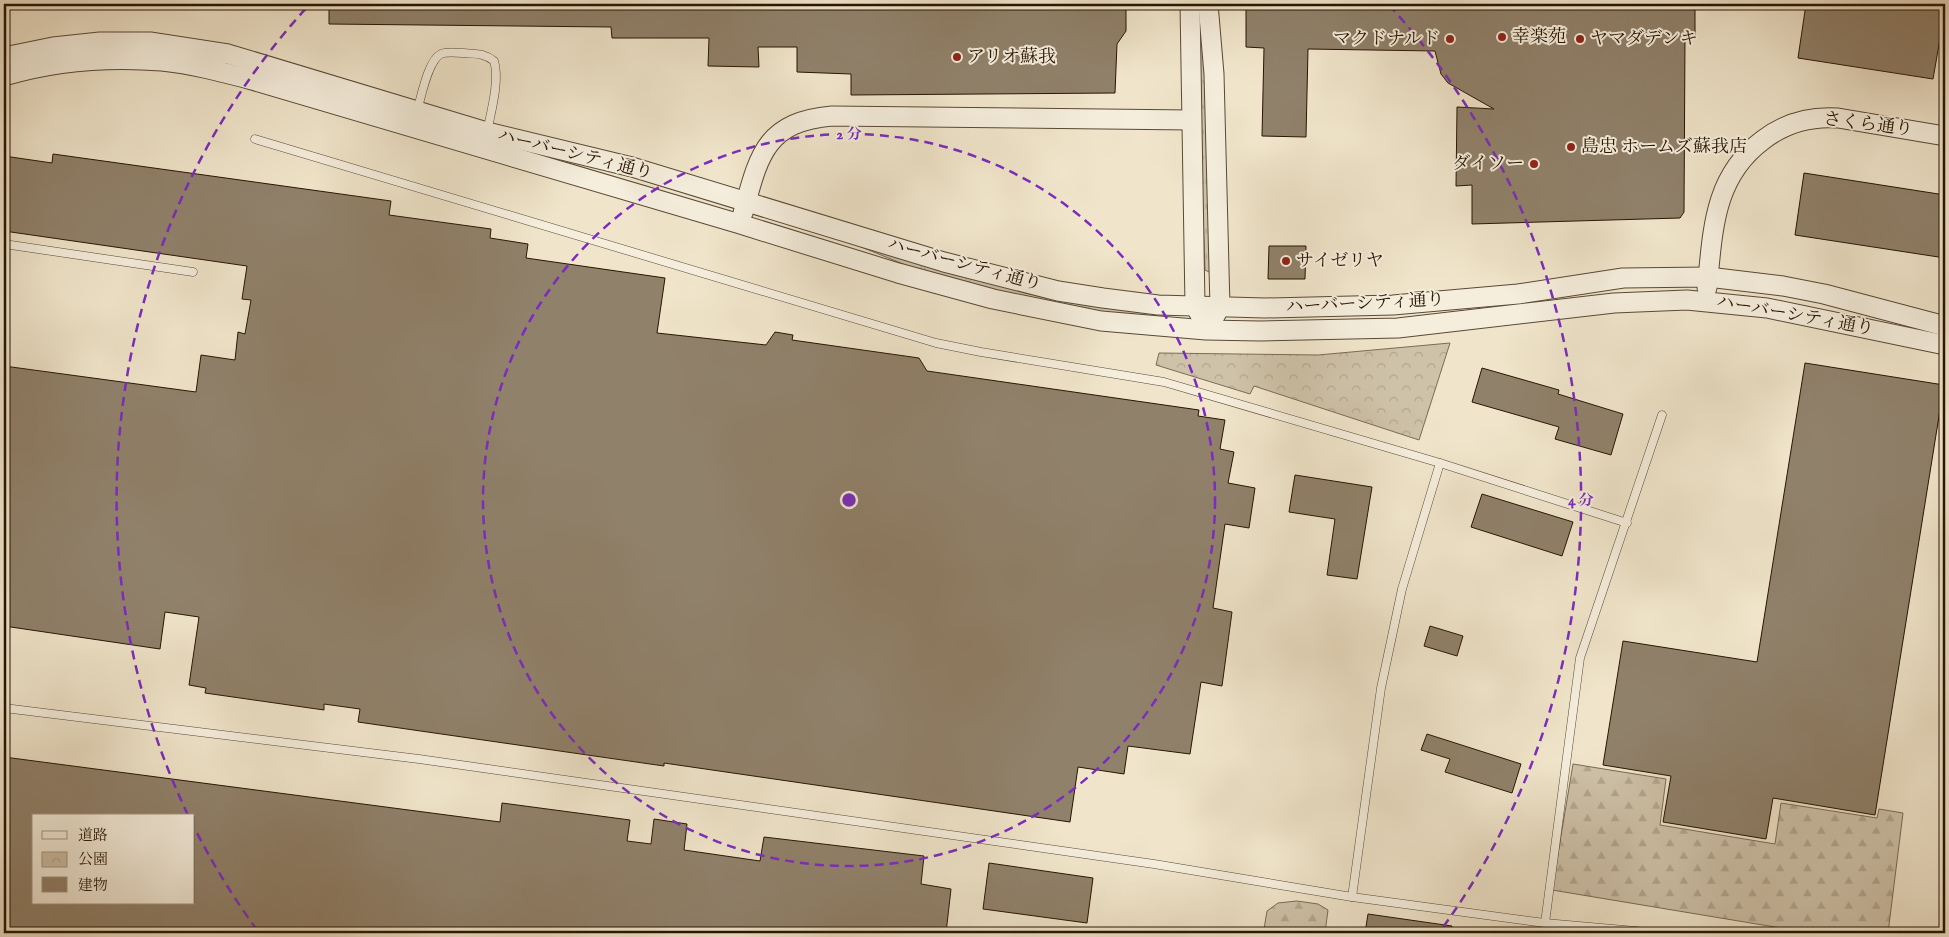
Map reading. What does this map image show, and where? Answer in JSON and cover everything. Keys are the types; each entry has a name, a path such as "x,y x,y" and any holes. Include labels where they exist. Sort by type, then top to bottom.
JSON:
{"street":[{"path":"1190,4 1195,306 1206,330"},
{"path":"1206,330 1220,307 1214,74 1208,4"},
{"name":"ハーバーシティ通り","path":"4,57 53,47 100,42 150,42 228,54 487,132 632,167 944,262 1058,291 1158,305 1265,308 1393,305 1518,294 1623,278 1708,277 1783,286 1824,294 1945,326"},
{"name":"ハーバーシティ通り","path":"4,76 57,65 126,59 164,62 210,69 740,224 898,273 993,299 1101,321 1206,330 1260,331 1398,328 1614,303 1667,300 1706,301 1791,312 1945,345"},
{"path":"740,224 756,167 770,142 797,122 832,116 1191,120"},
{"name":"さくら通り","path":"1706,301 1714,230 1724,189 1741,159 1768,136 1792,123 1826,117 1945,136"}],"lane":[{"path":"417,111 430,68 439,54 447,52 481,54 494,61 496,68 493,105 487,132"},
{"path":"255,139 936,343 1164,382 1440,463 1626,523"},
{"path":"4,244 193,272"},
{"path":"1545,923 1580,658 1662,415"},
{"path":"1352,897 1381,688 1402,589 1440,463"},
{"path":"4,708 419,759 1144,863 1352,897 1545,923 1658,933"}],"green space":[{"path":"1198,4 1201,4 1208,98 1211,273 1205,270"},
{"path":"844,240 1163,314 1164,316 1163,318 1112,315 1034,300 913,268"},
{"path":"1450,343 1419,440 1254,386 1250,394 1156,365 1159,353 1318,355"},
{"path":"1573,764 1666,779 1660,825 1775,844 1781,803 1877,818 1879,809 1903,813 1888,933 1811,933 1552,890"},
{"path":"1297,901 1318,904 1328,910 1325,933 1266,933 1264,929 1267,911 1278,903"}],"building":[{"name":"アリオ蘇我","path":"329,4 1126,4 1126,31 1117,44 1115,93 851,95 851,74 797,72 797,47 758,47 759,67 708,66 709,38 612,38 611,27 329,24"},
{"name":"島忠 ホームズ蘇我店","path":"1246,4 1695,4 1695,36 1685,36 1684,212 1680,218 1472,224 1472,185 1456,186 1457,107 1494,109 1448,83 1441,74 1435,51 1308,49 1306,137 1262,136 1264,48 1246,47"},
{"path":"1806,4 1906,4 1945,10 1933,79 1798,58"},
{"path":"53,154 391,201 389,215 491,229 490,238 528,244 526,258 665,278 657,333 766,345 775,332 793,335 792,340 919,358 927,371 1199,410 1198,416 1225,420 1220,449 1234,452 1228,483 1255,488 1249,528 1225,524 1213,608 1232,612 1222,686 1201,682 1190,754 1128,746 1124,774 1078,767 1070,822 664,763 664,766 358,722 360,709 324,704 324,710 205,693 206,688 189,685 199,617 165,612 160,649 4,626 4,366 196,392 201,355 235,360 238,332 245,334 251,300 242,299 247,266 4,231 4,156 52,163"},
{"path":"1804,173 1945,195 1945,258 1795,235"},
{"path":"1269,246 1306,246 1305,279 1268,279"},
{"path":"1805,363 1944,385 1875,815 1773,798 1766,839 1663,822 1671,776 1603,765 1623,641 1757,662"},
{"path":"1482,368 1559,390 1558,394 1623,414 1611,455 1555,439 1559,427 1472,402"},
{"path":"1295,475 1372,487 1357,579 1327,575 1335,519 1289,512"},
{"path":"1482,494 1573,522 1562,556 1471,527"},
{"path":"1430,626 1463,636 1457,656 1424,646"},
{"path":"1427,734 1521,764 1512,793 1445,772 1450,759 1421,750"},
{"path":"4,757 500,822 502,803 630,820 627,841 651,844 654,819 687,824 684,850 760,861 764,837 924,856 921,884 951,889 946,933 4,933"},
{"path":"989,863 1093,878 1087,923 983,909"},
{"path":"1368,914 1452,926 1451,933 1365,933"}],"place":[{"name":"幸楽苑","path":"1502,37"},
{"name":"マクドナルド","path":"1450,39"},
{"name":"ヤマダデンキ","path":"1580,39"},
{"name":"アリオ蘇我","path":"957,57"},
{"name":"島忠 ホームズ蘇我店","path":"1571,147"},
{"name":"ダイソー","path":"1534,164"},
{"name":"サイゼリヤ","path":"1286,261"}]}
